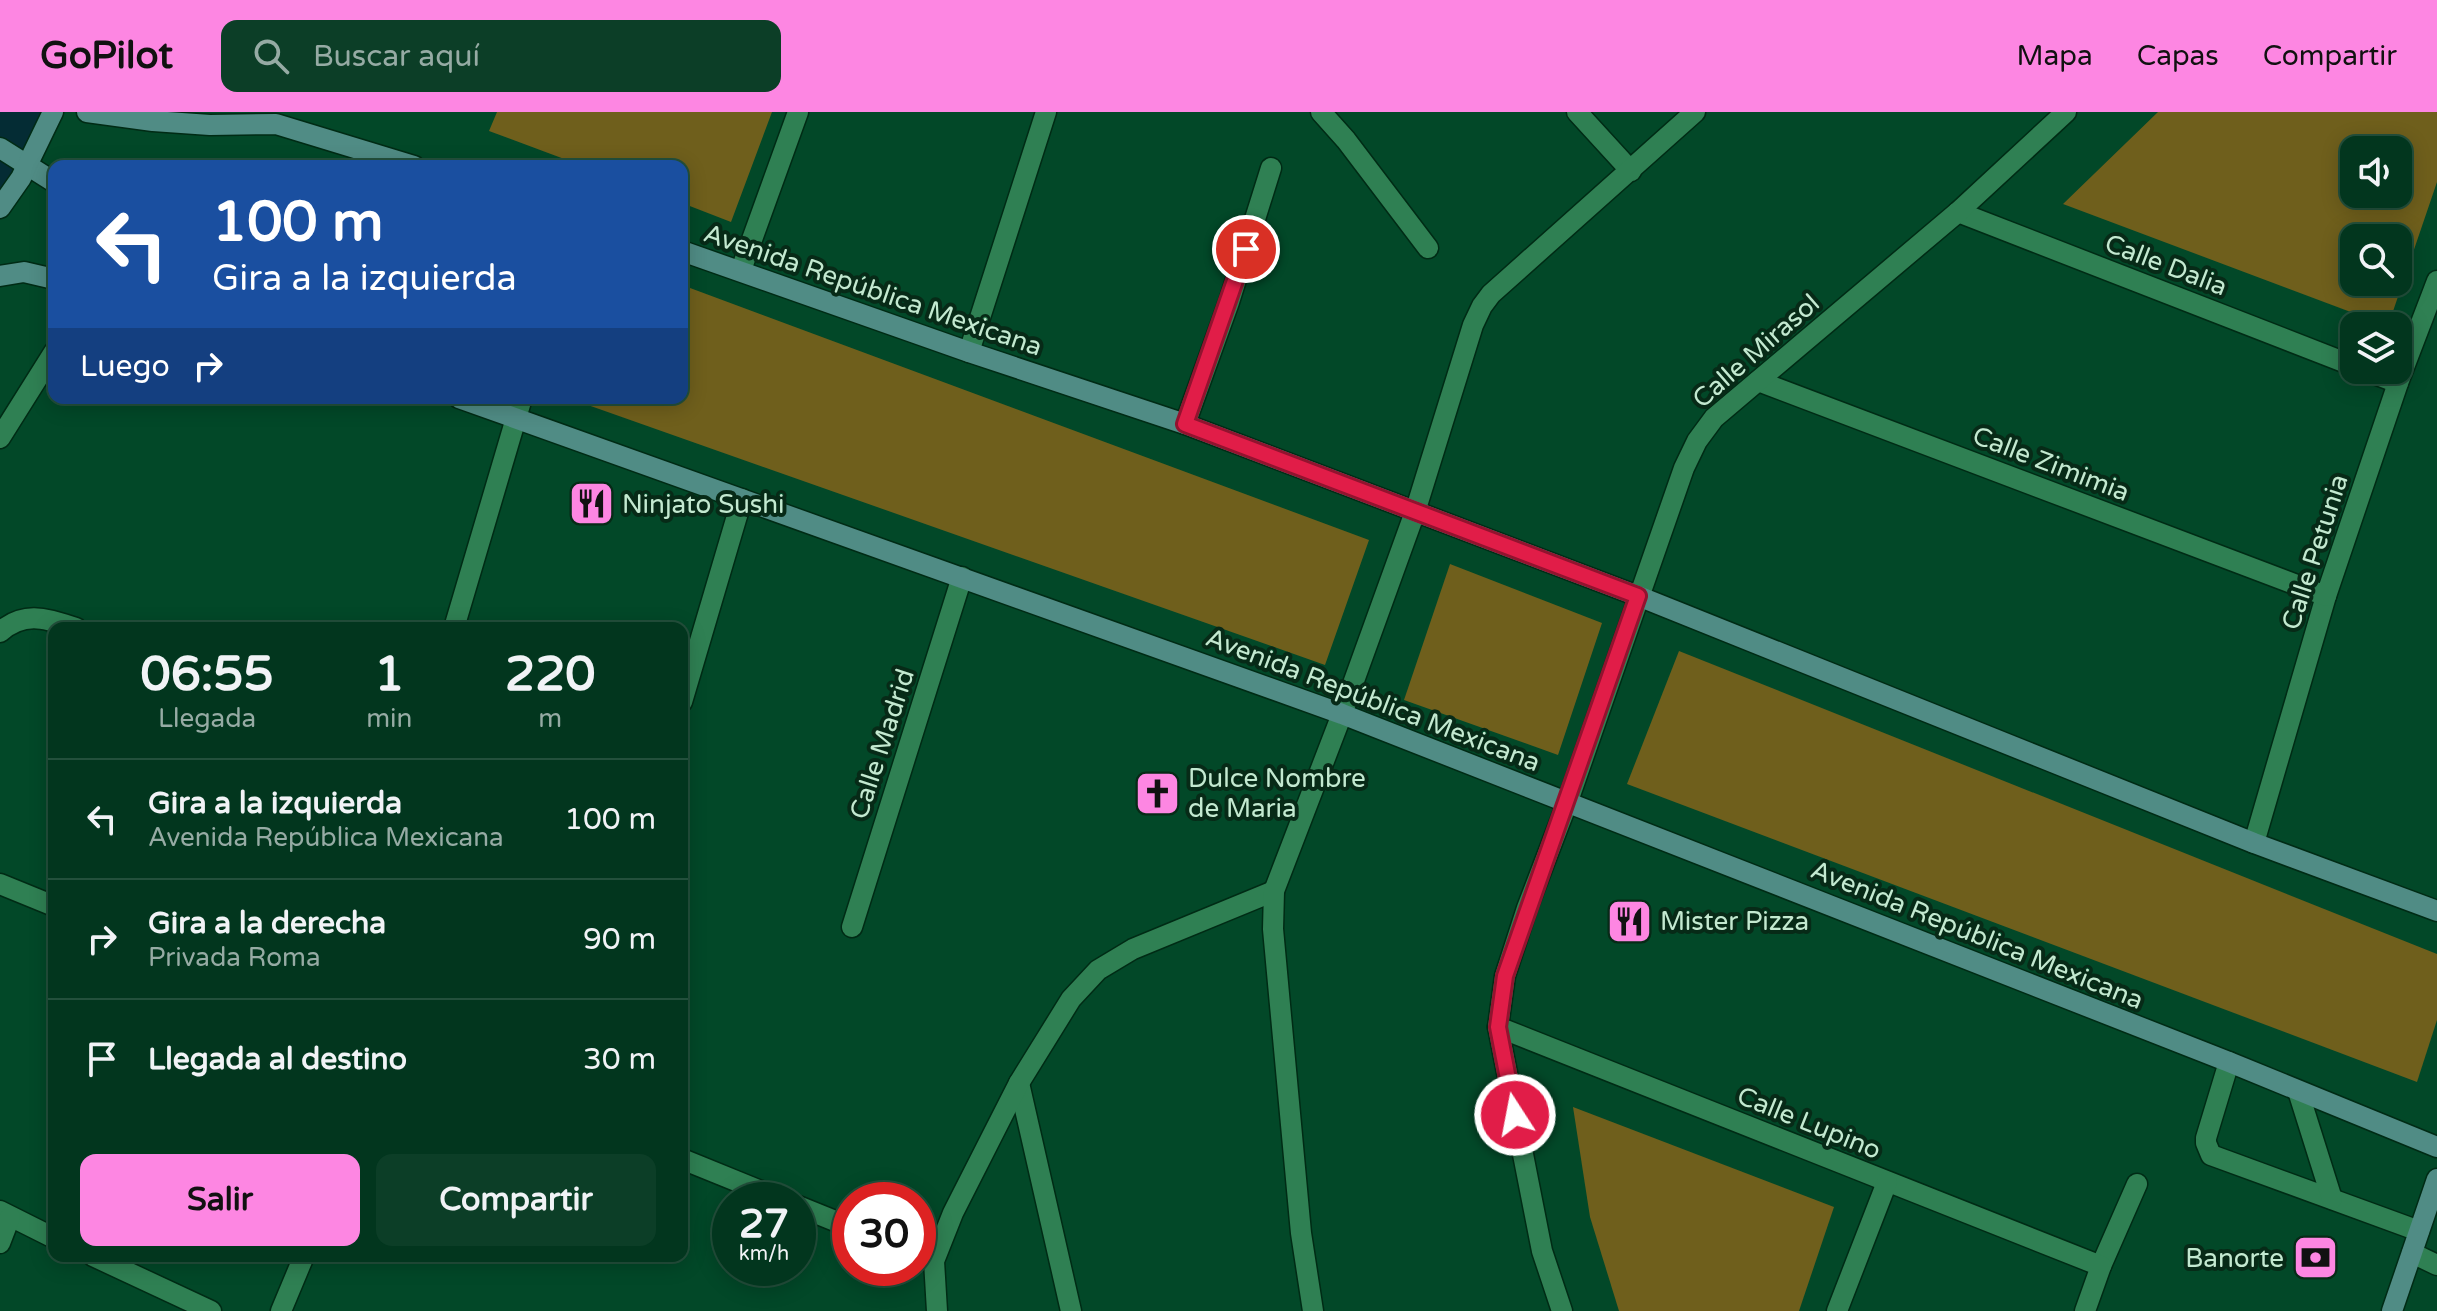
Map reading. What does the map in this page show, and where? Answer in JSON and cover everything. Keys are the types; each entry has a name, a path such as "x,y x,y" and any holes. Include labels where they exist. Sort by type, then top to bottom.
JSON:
{"main road":[{"path":"0,208 28,165 53,112"},
{"path":"87,112 210,125 279,118"},
{"path":"254,112 397,160"},
{"path":"0,148 48,178"},
{"name":"Avenida República Mexicana","path":"688,253 1185,424 1638,596 2254,843 2437,911"},
{"path":"0,276 24,272 48,278"},
{"name":"Avenida República Mexicana","path":"475,404 1342,714 2229,1062 2437,1147"},
{"path":"2392,1311 2437,1179"}],"street":[{"path":"741,270 798,112"},
{"path":"969,352 1046,112"},
{"path":"1321,112 1428,248"},
{"path":"1577,112 1631,171"},
{"path":"1313,1311 1301,1233 1273,929 1274,891 1415,512 1473,325 1482,306 1491,294 1695,112"},
{"name":"Calle Mirasol","path":"1562,1311 1542,1251 1498,1027 1505,976 1684,468 1697,441 1714,418 1958,212 2066,112"},
{"path":"1185,424 1229,302 1271,168"},
{"name":"Calle Dalia","path":"1958,212 2340,361"},
{"name":"Calle Petunia","path":"2412,346 2437,281"},
{"path":"0,438 48,362"},
{"name":"Calle Zimimia","path":"1758,381 2326,596"},
{"name":"Calle Petunia","path":"2254,843 2326,596 2398,384"},
{"path":"0,398 18,409"},
{"path":"456,622 520,404"},
{"path":"688,682 742,499"},
{"name":"Calle Madrid","path":"852,927 962,577"},
{"path":"0,632 12,622 34,617 53,622"},
{"path":"0,884 48,904"},
{"path":"936,1241 1019,1083 1071,999 1098,970 1133,949 1274,891"},
{"name":"Calle Lupino","path":"1498,1027 2101,1266"},
{"path":"2229,1062 2206,1138 2211,1155 2419,1231"},
{"path":"1019,1083 1071,1311"},
{"path":"2298,1091 2332,1199"},
{"path":"688,1161 739,1182"},
{"path":"1837,1311 1887,1182"},
{"path":"2085,1311 2137,1184"},
{"path":"0,1243 5,1214 48,1235"},
{"path":"2412,1253 2437,1265"},
{"path":"106,1262 211,1311"},
{"path":"281,1311 301,1262"},
{"path":"932,1286 937,1311"}],"shaded area":[{"path":"497,112 772,112 731,222 688,205 688,160 567,160 489,131"},
{"path":"2158,112 2437,112 2437,182 2412,255 2412,224 2340,224 2340,296 2398,296 2393,312 2351,312 2063,204"},
{"path":"688,287 1369,540 1325,665 585,404 688,404"},
{"path":"1450,564 1602,623 1558,755 1404,700"},
{"path":"1679,651 2437,954 2437,1020 2417,1082 1627,784"},
{"path":"1573,1107 1834,1207 1799,1311 1619,1311 1590,1217"}],"water":[{"path":"0,112 52,112 0,198"}],"place":[{"name":"Ninjato Sushi","path":"591,504"},
{"name":"Dulce Nombre de Maria","path":"1157,793"},
{"name":"Mister Pizza","path":"1629,921"},
{"name":"Banorte","path":"2315,1258"}],"route":[{"path":"1246,249 1185,424 1638,596 1505,976 1498,1027 1515,1115"}]}
